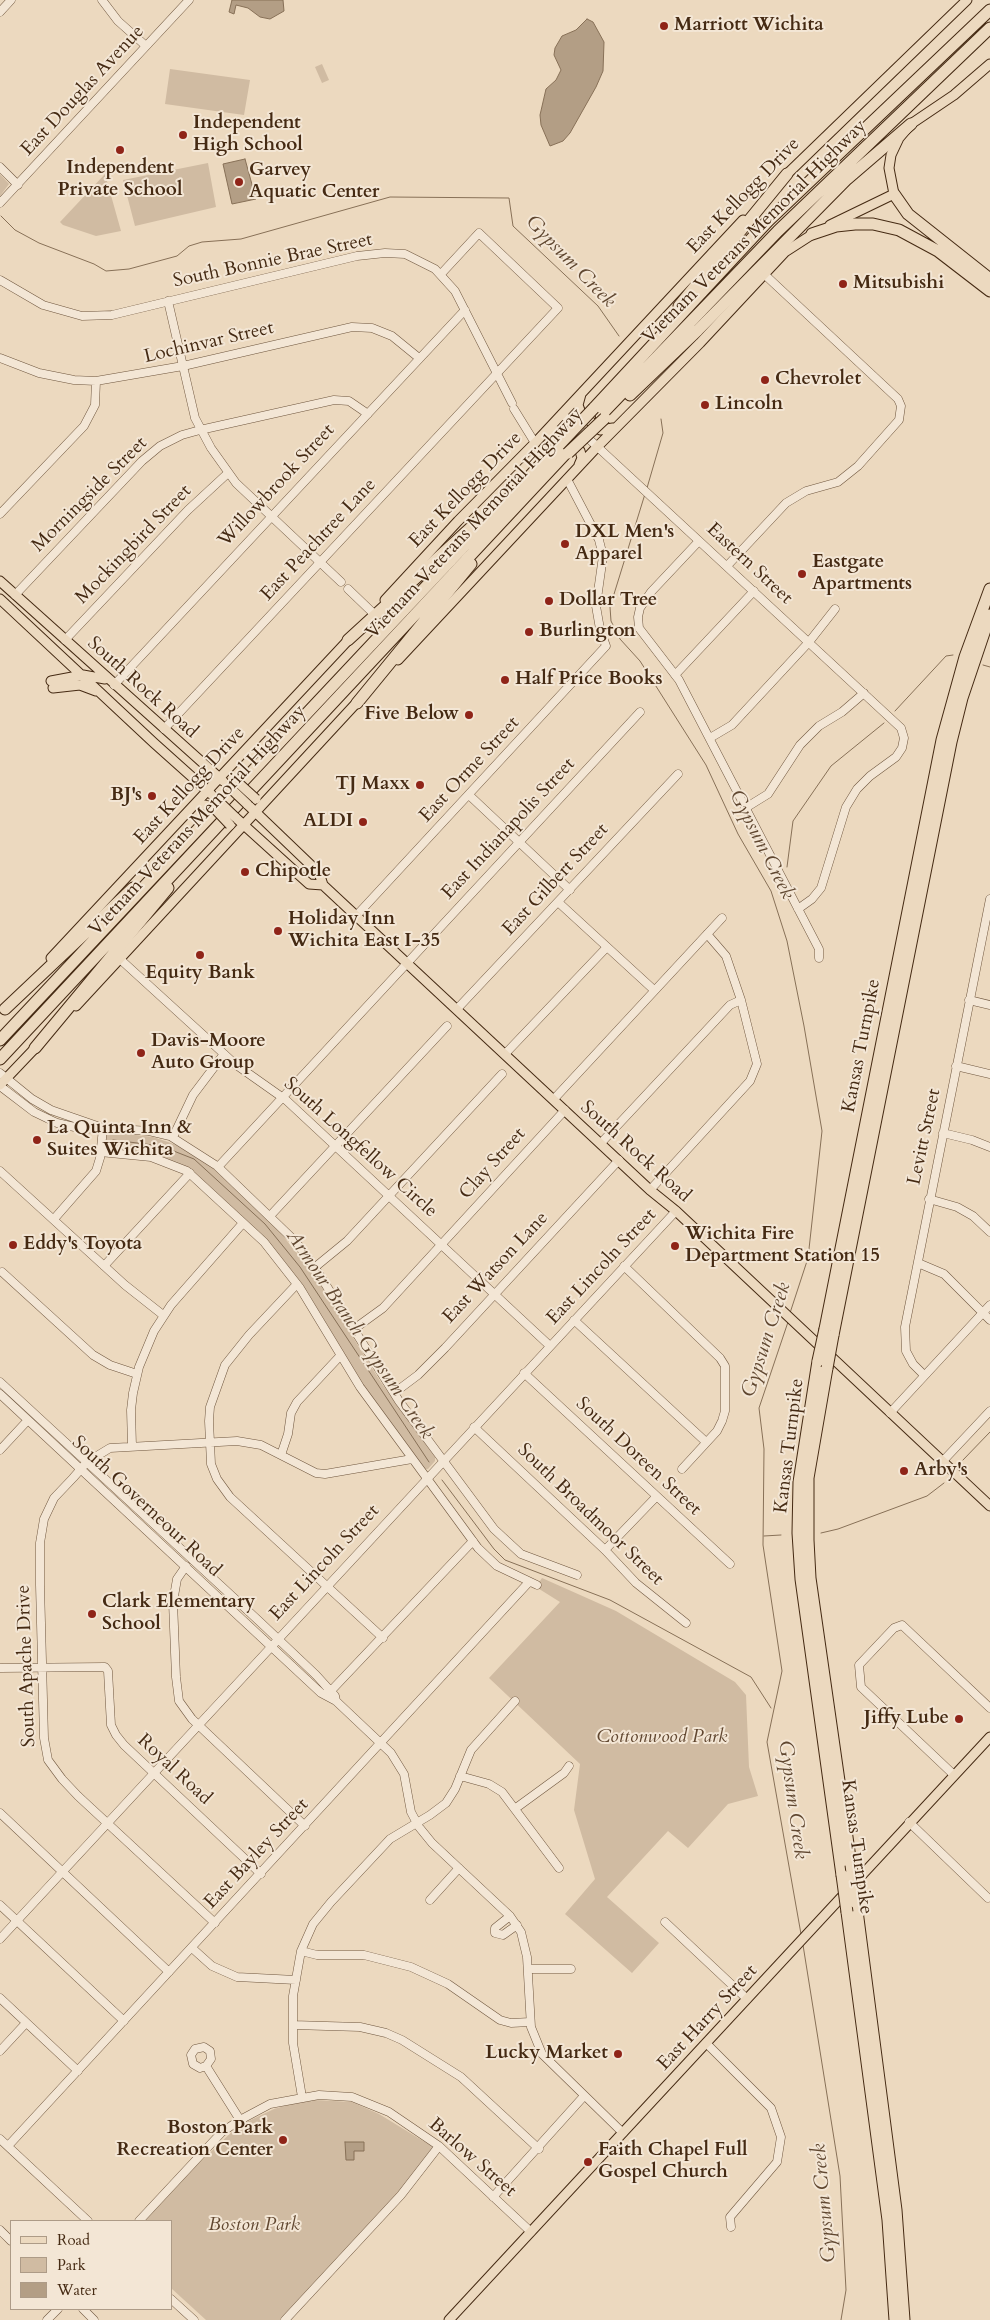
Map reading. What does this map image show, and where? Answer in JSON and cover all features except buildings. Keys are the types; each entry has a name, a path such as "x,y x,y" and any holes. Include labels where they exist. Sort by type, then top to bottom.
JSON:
{"highway":[{"name":"Vietnam Veterans Memorial Highway","path":"600,414 605,397 768,221 990,10"},
{"name":"Vietnam Veterans Memorial Highway","path":"0,1040 224,820 543,462 564,450 778,231 990,28"},
{"path":"600,414 698,330 848,179 911,124"},
{"path":"605,397 787,174"},
{"path":"894,194 908,214 990,279"},
{"path":"812,234 836,226 859,224 899,230 938,251 990,292"},
{"name":"Vietnam Veterans Memorial Highway","path":"0,1059 556,464 564,450"},
{"path":"348,640 543,462"},
{"path":"357,703 536,485"},
{"name":"Kansas Turnpike","path":"829,1332 942,740 965,657 990,589"},
{"name":"Kansas Turnpike","path":"895,2320 888,2220 798,1548 799,1482 951,742 975,658 990,615"},
{"path":"975,658 990,628"},
{"path":"2,1011 224,820"},
{"path":"35,1048 140,924 224,820"},
{"name":"Kansas Turnpike","path":"822,1364 808,1478 810,1578 851,1865 896,2210 904,2320"}],"main road":[{"name":"East Kellogg Drive","path":"2,1011 190,810 211,794 234,762 458,521 538,440 787,174 967,0"},
{"path":"0,1086 3,1076 35,1048 121,960 357,703 597,447 785,252 812,234 894,194 889,174 891,156 899,138 911,124 954,95 990,64"},
{"path":"581,394 579,409 597,428 604,431 616,427"},
{"path":"538,440 555,430 565,436 580,451 581,460 578,468"},
{"name":"South Rock Road","path":"0,581 222,781 252,802 257,813 319,874 323,885 650,1190 676,1211 990,1506"},
{"name":"South Rock Road","path":"0,599 211,794 224,820 244,826 309,884 323,885"},
{"path":"61,654 67,669 61,678 52,685 80,685 104,696"},
{"path":"61,678 92,675 112,683"},
{"path":"234,762 233,778 252,802 270,797"},
{"path":"190,810 204,805 213,807 233,835 231,840"},
{"name":"East Harry Street","path":"449,2320 624,2133 909,1822 990,1737"}],"street":[{"path":"0,12 11,0"},
{"path":"102,0 118,20 146,46"},
{"name":"East Douglas Avenue","path":"0,203 189,0"},
{"path":"0,168 18,185"},
{"name":"East Peachtree Lane","path":"164,729 558,308 479,233 441,274"},
{"name":"South Bonnie Brae Street","path":"0,280 44,305 82,316 112,314 357,256 385,252 405,254 420,260 441,274 455,291 513,406 538,440"},
{"path":"727,566 786,502 806,491 838,482 858,466 899,420 898,398 764,274"},
{"path":"168,301 200,430 236,483 341,582"},
{"name":"Willowbrook Street","path":"112,683 465,310"},
{"name":"Lochinvar Street","path":"0,358 39,373 96,382 183,366 352,327 372,328 392,336 419,358"},
{"path":"0,514 84,426 95,405 96,382"},
{"name":"Morningside Street","path":"15,595 142,462 160,446 182,435 200,430 334,400 349,401 368,414"},
{"name":"Eastern Street","path":"562,414 901,728 904,738 896,757 870,776 857,790 846,807 821,888 812,899 798,909"},
{"name":"Mockingbird Street","path":"65,640 188,510 228,473"},
{"name":"East Orme Street","path":"356,916 606,646 600,629 596,606 603,556 599,540 567,479"},
{"path":"699,541 651,592 640,608 638,622 640,628 675,675 710,738 819,949 819,958"},
{"path":"348,589 373,613"},
{"path":"675,675 754,591"},
{"path":"710,738 732,724 809,642 835,609"},
{"path":"746,807 768,794 800,745 819,726 842,712 864,693"},
{"name":"East Indianapolis Street","path":"218,1167 640,712"},
{"name":"East Gilbert Street","path":"457,1009 678,774"},
{"path":"469,794 570,890"},
{"name":"Levitt Street","path":"924,1375 913,1364 904,1340 905,1326 969,1000 986,936 990,899"},
{"path":"558,902 654,990"},
{"path":"554,1099 722,918"},
{"path":"650,1190 750,1081 755,1073 757,1064 741,1000 726,956 707,934"},
{"path":"505,1054 607,947"},
{"name":"South Longfellow Circle","path":"121,960 224,1054 283,1098 550,1346"},
{"path":"600,1143 730,1005 741,1000"},
{"path":"969,1000 990,1004"},
{"path":"270,1216 447,1026"},
{"path":"173,1138 193,1095 224,1054"},
{"path":"956,1066 990,1074"},
{"path":"314,1268 347,1241 502,1074"},
{"path":"3,1076 32,1099 51,1110 103,1128 149,1131 173,1138 218,1167 296,1242 394,1393 494,1529 512,1548 521,1554 577,1575"},
{"path":"0,1086 34,1112 56,1123 95,1130 103,1128"},
{"name":"Clay Street","path":"354,1330 384,1308 565,1110"},
{"path":"54,1219 96,1171 103,1128"},
{"path":"942,1133 972,1140 990,1147"},
{"path":"100,1152 151,1157 190,1173 264,1242 298,1284 340,1356 412,1459 473,1541 328,1694"},
{"name":"East Watson Lane","path":"394,1393 418,1375 619,1160"},
{"path":"0,1171 147,1304 163,1314"},
{"path":"104,1266 190,1173"},
{"path":"929,1199 957,1206 973,1216 990,1232"},
{"name":"East Lincoln Street","path":"0,1939 426,1478 676,1211"},
{"path":"132,1446 131,1410 137,1374 144,1353 163,1314 243,1223"},
{"path":"918,1263 944,1274 990,1320"},
{"path":"624,1266 720,1358 724,1366 724,1416 717,1431 682,1469"},
{"path":"2,1272 94,1355 110,1365 137,1374"},
{"path":"298,1284 248,1335 225,1366 210,1407 210,1442 214,1472 230,1497 383,1638"},
{"path":"890,1412 990,1305"},
{"path":"574,1320 706,1442"},
{"path":"280,1455 288,1434 291,1414 297,1402 340,1356"},
{"name":"South Doreen Street","path":"524,1373 730,1564"},
{"name":"South Governeour Road","path":"0,1382 87,1462 328,1694 335,1696 336,1702 382,1743"},
{"name":"South Governeour Road","path":"0,1394 186,1566 274,1642"},
{"path":"942,1462 990,1412"},
{"path":"0,1450 28,1420"},
{"name":"South Broadmoor Street","path":"474,1427 605,1550 636,1583 686,1623"},
{"name":"South Apache Drive","path":"215,1923 107,1823 62,1779 48,1760 44,1738 42,1668 41,1533 44,1519 54,1498 87,1462 110,1448 210,1442 245,1442 260,1445 316,1473 325,1474 412,1459"},
{"path":"605,1550 656,1497"},
{"name":"East Bayley Street","path":"8,2146 533,1583 497,1566 473,1541"},
{"path":"186,1566 177,1579 174,1602 176,1677 179,1701 198,1725 305,1826"},
{"path":"954,1775 861,1688 859,1665 894,1628 902,1625 990,1708"},
{"name":"Royal Road","path":"42,1668 105,1667 111,1725 124,1746 261,1874"},
{"path":"0,1668 42,1668"},
{"path":"302,2097 293,2043 293,2025 300,1951 313,1924 390,1839 446,1803 460,1776 466,1758 475,1744 515,1702"},
{"path":"382,1743 404,1774 410,1807 416,1823 427,1838 510,1916 517,1925 526,1945 530,2022 535,2041 542,2054 624,2133"},
{"path":"516,1808 564,1773 569,1766"},
{"path":"460,1776 495,1787 516,1808 559,1868"},
{"path":"0,1813 169,1972"},
{"path":"909,1822 988,1898"},
{"path":"430,1900 459,1868"},
{"path":"0,1904 124,2021"},
{"path":"510,1916 495,1928 497,1935 503,1935 517,1925"},
{"path":"665,1922 747,1999"},
{"path":"192,1948 212,1966 237,1977 296,1980"},
{"path":"300,1951 317,1955 364,1955 411,1967 448,1984 500,2020 530,2022"},
{"path":"528,1969 571,1969"},
{"path":"0,1998 78,2071"},
{"path":"0,2051 26,2023"},
{"path":"293,2025 360,2027 386,2033 402,2040 461,2077 539,2149"},
{"path":"706,2043 771,2108 781,2137 777,2162 730,2217 731,2226"},
{"path":"206,2066 240,2120"},
{"name":"Barlow Street","path":"140,2220 218,2136 240,2120 270,2104 319,2095 352,2098 389,2112 439,2146 531,2232"},
{"path":"493,2197 539,2149 584,2096"},
{"path":"0,2139 87,2220"},
{"path":"285,2320 401,2195 439,2146"},
{"path":"0,2230 10,2240"},
{"path":"172,2299 194,2320"},
{"path":"47,2320 57,2310"},
{"path":"84,2310 94,2320"}],"green space":[{"path":"322,64 329,80 322,83 315,67"},
{"path":"170,69 250,80 244,115 165,104"},
{"path":"208,163 216,207 135,226 123,180"},
{"path":"0,174 9,184 0,196"},
{"path":"105,174 121,231 96,236 63,225 60,222"},
{"path":"109,1132 153,1137 180,1146 209,1164 279,1231 313,1273 380,1381 435,1457 435,1461 428,1469 423,1470 368,1393 307,1291 269,1244 186,1168 150,1153 105,1148 105,1135"},
{"name":"Cottonwood Park","path":"542,1578 616,1611 735,1682 746,1695 749,1767 758,1796 728,1804 688,1848 668,1831 607,1897 659,1943 632,1973 565,1914 595,1879 574,1810 580,1764 489,1678 560,1602 536,1587"},
{"name":"Boston Park","path":"315,2100 352,2102 379,2114 433,2147 403,2187 280,2320 206,2320 172,2289 172,2220 146,2220 198,2164 238,2126 274,2109 298,2102"}],"water":[{"path":"232,0 283,0 284,11 270,19 260,17 248,8 236,5 234,14 229,12"},
{"path":"587,19 593,22 604,42 603,71 570,133 563,141 550,146 541,125 540,115 546,89 556,80 561,70 554,55 555,48 562,36 576,30"},
{"name":"Garvey Aquatic Center","path":"245,159 256,199 232,204 223,164"},
{"path":"345,2142 364,2142 364,2151 354,2151 354,2160 346,2160"}],"waterway":[{"name":"Gypsum Creek","path":"1,216 15,230 39,243 94,264 106,271 129,269 177,256 189,246 202,242 241,239 390,197 509,198 513,226 598,306 619,336"},
{"name":"Gypsum Creek","path":"647,488 663,433 661,419"},
{"name":"Gypsum Creek","path":"645,494 610,607 611,621 620,639 640,661 706,765 738,834 771,891 787,941 804,1026 822,1131 808,1258 790,1313"},
{"path":"895,711 946,656 953,655"},
{"path":"983,665 990,667"},
{"path":"787,867 793,821 831,766 884,723"},
{"name":"Armour Branch Gypsum Creek","path":"113,1140 161,1146 194,1159 265,1224 300,1267 429,1462"},
{"name":"Gypsum Creek","path":"788,1322 759,1408 764,1449 763,1545 782,1671 767,1742 801,1934"},
{"path":"963,1460 990,1432"},
{"name":"Armour Branch Gypsum Creek","path":"442,1480 494,1549 505,1560 610,1600 751,1677 771,1708"},
{"path":"821,1533 838,1529 927,1496 944,1483"},
{"path":"764,1536 781,1535"},
{"name":"Gypsum Creek","path":"803,1945 840,2176 846,2290 841,2320"}],"place":[{"name":"Marriott Wichita","path":"664,26"},
{"name":"Independent High School","path":"183,135"},
{"name":"Independent Private School","path":"120,150"},
{"name":"Garvey Aquatic Center","path":"239,182"},
{"name":"Mitsubishi","path":"843,284"},
{"name":"Chevrolet","path":"765,380"},
{"name":"Lincoln","path":"705,405"},
{"name":"DXL Men's Apparel","path":"565,544"},
{"name":"Eastgate Apartments","path":"802,574"},
{"name":"Dollar Tree","path":"549,601"},
{"name":"Burlington","path":"529,632"},
{"name":"Half Price Books","path":"505,680"},
{"name":"Five Below","path":"469,715"},
{"name":"TJ Maxx","path":"420,785"},
{"name":"BJ's","path":"152,796"},
{"name":"ALDI","path":"363,822"},
{"name":"Chipotle","path":"245,872"},
{"name":"Holiday Inn Wichita East I-35","path":"278,931"},
{"name":"Equity Bank","path":"200,955"},
{"name":"Davis-Moore Auto Group","path":"141,1053"},
{"name":"La Quinta Inn & Suites Wichita","path":"37,1140"},
{"name":"Eddy's Toyota","path":"13,1245"},
{"name":"Wichita Fire Department Station 15","path":"675,1246"},
{"name":"Arby's","path":"904,1471"},
{"name":"Clark Elementary School","path":"92,1614"},
{"name":"Jiffy Lube","path":"959,1719"},
{"name":"Lucky Market","path":"618,2054"},
{"name":"Boston Park Recreation Center","path":"283,2140"},
{"name":"Faith Chapel Full Gospel Church","path":"588,2162"}]}
